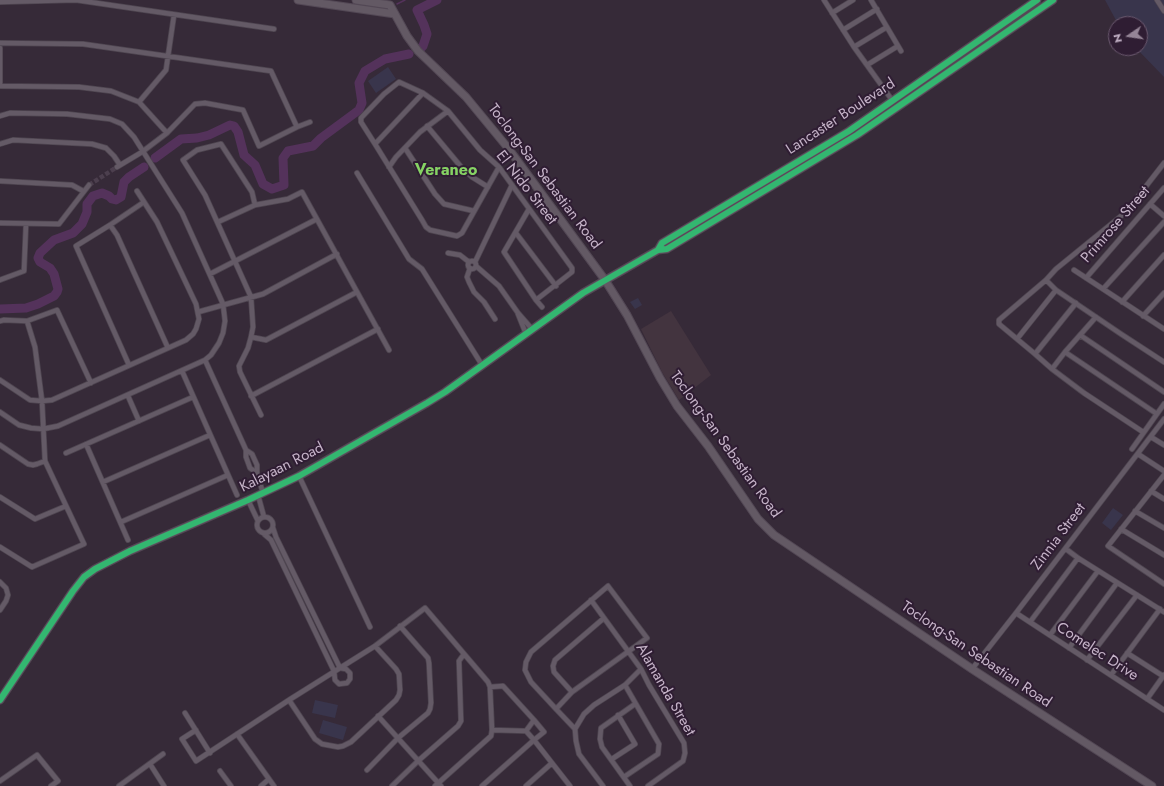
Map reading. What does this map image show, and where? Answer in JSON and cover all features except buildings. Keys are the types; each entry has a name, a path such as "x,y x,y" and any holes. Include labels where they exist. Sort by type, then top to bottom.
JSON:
{"main road":[{"path":"298,0 395,14"},
{"name":"Toclong-San Sebastian Road","path":"356,0 390,5 418,51 466,97 508,148 605,280 627,315 660,378 677,406 708,446 758,519 774,534 972,669 1152,786"},
{"name":"Lancaster Boulevard","path":"658,250 662,243 849,131 1037,0"},
{"name":"Lancaster Boulevard","path":"605,280 658,250 667,250 851,139 1053,0"},
{"path":"957,55 962,62"},
{"name":"Kalayaan Road","path":"0,700 84,577 95,569 130,551 248,500 299,476 445,392 575,299 605,280"}],"street":[{"path":"0,2 76,0 174,16 274,29"},
{"path":"824,0 854,47 892,100"},
{"path":"832,13 853,0"},
{"path":"871,0 901,51"},
{"path":"1157,0 1164,11"},
{"path":"843,30 877,9"},
{"path":"139,102 166,70 174,16"},
{"path":"854,47 887,27"},
{"path":"0,43 83,44 271,71 297,127"},
{"path":"867,65 898,46"},
{"path":"0,48 0,86 79,87 111,91 139,102 167,134"},
{"name":"El Nido Street","path":"375,144 360,120 384,94 399,82 423,93 448,111 480,150 499,167 573,270 556,286"},
{"path":"423,93 375,144 426,227 430,230 457,236 462,233 499,167"},
{"path":"0,144 14,140 92,144 106,148 114,156 118,166 142,152 167,134 195,104 205,103 243,110 259,146 310,122"},
{"path":"389,166 420,132 448,111"},
{"path":"0,116 10,113 67,114 110,119 122,124 134,137 142,152 182,213 223,304 225,321 223,333 219,343 212,355 205,360 128,396 58,426 43,429 30,428 19,424 0,412"},
{"path":"427,126 462,168 472,177 488,187"},
{"path":"255,205 252,192 221,144 197,150 183,160 205,195 251,297 251,337 248,348 239,366 240,372 261,416"},
{"path":"405,148 435,194 444,204 474,211"},
{"path":"1143,432 1084,393 1052,369 1001,327 999,320 1046,280 1056,269 1126,212 1164,163"},
{"path":"357,173 408,259 422,269 482,365"},
{"path":"0,181 72,185 83,191"},
{"path":"0,223 59,224 89,185"},
{"path":"470,268 474,268 512,185"},
{"name":"Primrose Street","path":"1086,278 1164,188"},
{"path":"0,380 30,400 52,400 186,340 193,334 199,319 198,312 157,222 137,191"},
{"path":"218,222 255,205 288,199 302,192 389,350"},
{"path":"129,365 76,246 144,202"},
{"path":"1150,204 1164,216"},
{"path":"529,209 504,252 542,307"},
{"path":"210,274 317,219"},
{"path":"1103,289 1164,222"},
{"path":"0,280 24,271 26,224"},
{"path":"110,225 117,235 168,348"},
{"path":"516,232 556,286 536,300"},
{"path":"448,253 460,255 469,262 471,261 490,277 499,286 529,332"},
{"path":"198,312 263,294 337,254"},
{"path":"1122,302 1164,255"},
{"path":"469,262 468,265 470,268 467,277 469,282 474,292 484,302 496,319"},
{"path":"1074,270 1164,329"},
{"path":"1046,280 1056,290 1164,362"},
{"path":"1017,339 1056,290"},
{"path":"251,337 266,340 357,292"},
{"path":"1143,316 1164,293"},
{"path":"1035,354 1076,303"},
{"path":"0,321 27,321 57,310 91,383"},
{"path":"518,313 529,332"},
{"path":"1052,369 1096,317"},
{"path":"0,547 32,567 84,544 45,461 42,401 35,347 27,321"},
{"path":"251,396 378,330"},
{"path":"1080,336 1164,392"},
{"path":"1065,352 1157,414"},
{"path":"205,360 246,450 246,457 250,468 256,473 264,517"},
{"path":"182,371 237,495"},
{"path":"128,396 140,421"},
{"path":"66,453 193,397"},
{"path":"1132,449 1164,404"},
{"name":"Zinnia Street","path":"972,669 1164,420"},
{"path":"103,482 210,435"},
{"path":"1151,437 1164,444"},
{"path":"86,444 128,540"},
{"path":"0,445 28,464 37,464 45,461"},
{"path":"1138,454 1164,471"},
{"path":"121,522 228,475"},
{"path":"1164,475 1108,546 1164,584"},
{"path":"299,476 370,627"},
{"path":"1151,491 1164,499"},
{"path":"0,497 35,519 66,506"},
{"path":"248,500 258,521 258,529 271,540 334,671 334,678 336,682 342,685 347,683 350,679 350,673 346,669 340,668"},
{"path":"1135,511 1164,528"},
{"path":"258,521 264,517"},
{"path":"264,517 272,520 276,537 340,668"},
{"path":"264,534 269,533 273,528"},
{"path":"1121,529 1164,555"},
{"path":"1066,549 1162,611 1111,675"},
{"path":"1030,622 1078,558"},
{"path":"1050,635 1098,571"},
{"path":"0,582 6,588 8,595 0,610"},
{"path":"1069,648 1117,583"},
{"path":"556,708 572,692 647,638 608,586 530,652 526,662 526,670 531,682 575,728"},
{"path":"1087,660 1137,595"},
{"name":"Alamanda Street","path":"591,600 641,669 649,686 684,743 685,753 683,761 648,786"},
{"path":"196,730 182,739 196,762 288,700 375,646 425,608 488,682 490,687 491,736 438,785 378,716"},
{"name":"Comelec Drive","path":"1016,613 1164,710"},
{"path":"572,692 554,672 553,666 555,660 604,618"},
{"path":"367,770 398,738 428,713 431,703 428,658 400,626"},
{"path":"288,700 315,739 322,744 338,747 344,746 351,742 396,700 400,690 399,674 375,646"},
{"path":"1127,653 1163,676 1147,699"},
{"path":"392,786 458,726 461,721 459,661 464,654"},
{"path":"603,786 580,754 576,741 575,728 584,714 594,705 625,685 641,669"},
{"path":"624,777 658,754 659,744 625,685"},
{"path":"482,786 544,732 503,686 490,687"},
{"path":"630,786 602,747 600,739 601,728 635,704"},
{"path":"185,713 210,753"},
{"path":"612,760 635,744 618,715"},
{"path":"526,731 534,720"},
{"path":"492,730 526,731 570,786"},
{"path":"237,734 274,786"},
{"path":"119,786 163,754"},
{"path":"0,781 37,755 58,781 51,786"},
{"path":"526,786 533,784 552,763"},
{"path":"150,764 164,786"},
{"path":"220,771 229,785"},
{"path":"261,786 269,780"}],"shaded area":[{"path":"1105,0 1164,0 1164,77 1144,56 1148,56 1148,16 1114,16"},
{"path":"388,67 396,79 376,93 368,81"},
{"path":"638,298 642,305 635,309 630,302"},
{"path":"671,311 711,375 679,400 662,372 641,329"},
{"path":"1113,508 1123,515 1111,530 1102,523"},
{"path":"315,700 338,705 335,718 312,713"},
{"path":"323,720 347,727 343,740 319,733"}],"waterway":[{"path":"397,4 405,0"},
{"path":"419,50 423,46 427,34 417,10 437,0"},
{"path":"155,158 181,139 197,138 209,135 230,125 234,126 238,132 244,155 255,165 263,184 272,189 284,185 283,158 288,151 313,146 321,138 359,110 362,103 359,83 365,71 385,59 409,54"},
{"path":"0,309 26,308 54,296 58,289 54,274 50,268 40,262 38,258 40,253 54,240 73,233 82,224 87,212 87,204 93,196 102,193 116,200 121,197 124,182 144,167"}],"tunnel":[{"path":"89,185 117,167"}],"cycle path":[{"path":"658,250 662,243 849,131 1037,0"},
{"path":"0,700 73,591 84,577 95,569 130,551 248,500 299,476 427,403 445,392 583,293 658,250 667,249 857,135 1053,0"}],"district":[{"name":"Veraneo","path":"446,171"}]}
